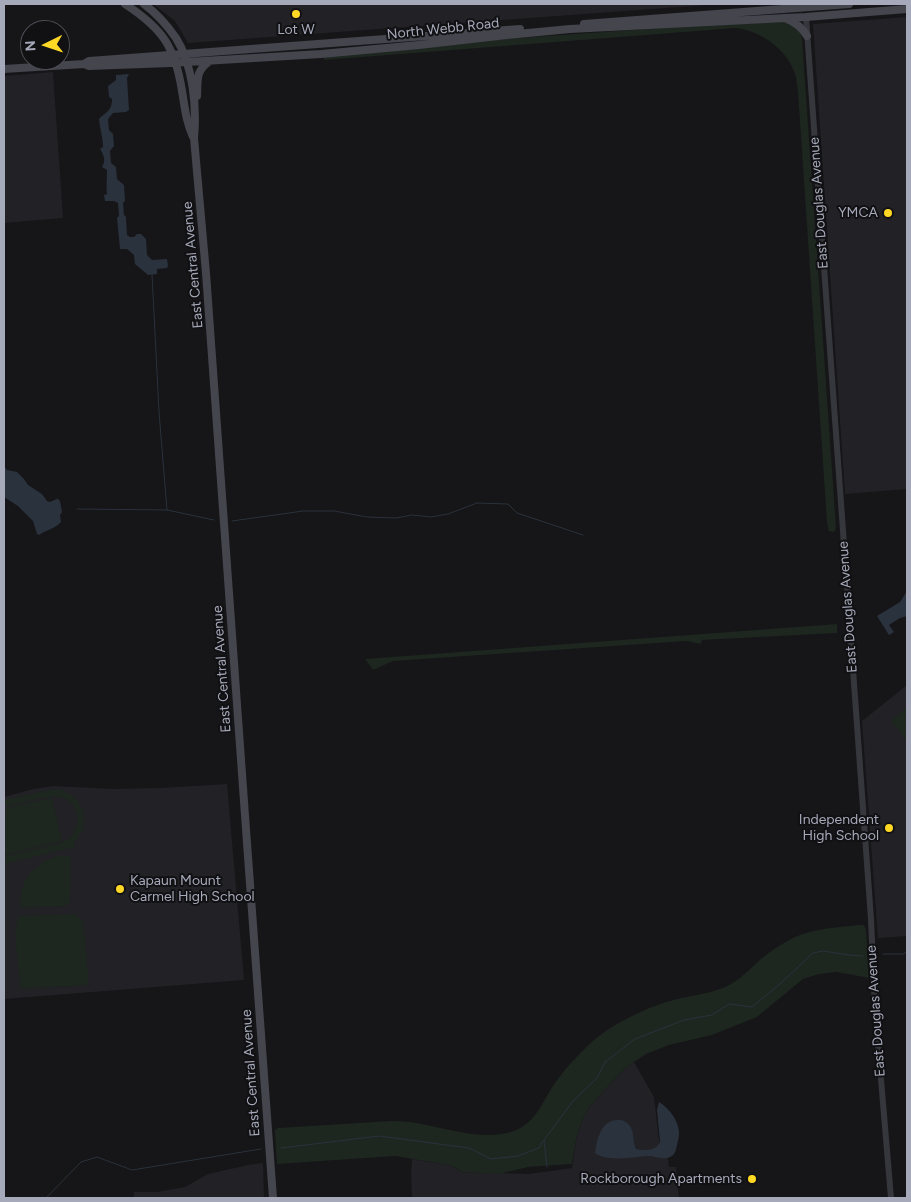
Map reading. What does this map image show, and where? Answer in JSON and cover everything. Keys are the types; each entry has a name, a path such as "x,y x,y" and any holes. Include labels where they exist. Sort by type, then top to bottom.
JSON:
{"main road":[{"name":"East Central Avenue","path":"125,4 151,23 166,40 180,76 187,124 194,138"},
{"name":"East Central Avenue","path":"144,4 164,22 175,37 183,53 192,88 196,121 194,138 206,273 273,1198"},
{"name":"North Webb Road","path":"84,64 89,61 183,53 849,4"},
{"path":"796,8 806,16 820,6"},
{"name":"North Webb Road","path":"4,69 84,64 89,66 176,63 321,54 419,46 570,29 783,18 907,9"},
{"path":"783,18 796,23 808,36"},
{"path":"194,105 197,96 200,68 210,61"}],"street":[{"name":"East Douglas Avenue","path":"806,16 871,919 875,1006 891,1198"},
{"path":"394,37 395,47"}],"shaded area":[{"path":"153,4 721,4 188,43 175,21"},
{"path":"907,17 907,489 845,494 813,24"},
{"path":"783,22 795,27 802,38 836,527 833,532 829,531 827,523 798,92 796,77 781,51 765,38 736,28 324,60 324,57 490,40 687,26"},
{"path":"53,72 63,218 4,223 4,76"},
{"path":"837,624 837,633 702,640 701,644 687,641 393,661 373,670 365,659"},
{"name":"Independent High School","path":"907,685 907,936 878,938 862,721"},
{"path":"907,707 907,741 891,721"},
{"name":"Kapaun Mount Carmel High School","path":"227,784 244,980 4,999 4,797 53,786 114,789"},
{"path":"58,789 74,797 83,811 84,827 74,843 75,847 4,864 4,856 61,843 73,833 76,826 76,811 66,800 58,797 47,797 4,807 4,800"},
{"path":"52,798 62,841 4,855 4,809"},
{"path":"58,856 71,856 70,902 65,906 20,908 22,890 29,875 42,863"},
{"path":"75,914 83,920 89,985 22,989 20,986 15,934 18,916"},
{"path":"864,925 866,930 869,978 837,972 819,974 803,979 757,1017 712,1035 669,1045 646,1054 624,1069 590,1106 577,1135 572,1164 528,1167 499,1174 462,1172 452,1166 396,1156 277,1164 275,1130 278,1128 396,1121 410,1122 462,1133 489,1135 514,1131 528,1123 555,1083 575,1058 599,1036 614,1026 631,1016 658,1005 723,988 740,978 785,942 796,937 818,930"},
{"path":"634,1062 654,1097 661,1158 668,1158 669,1167 676,1167 679,1198 412,1198 412,1159 452,1166 462,1172 529,1174 572,1168 577,1135 590,1106 624,1069"},
{"path":"263,1163 264,1198 134,1198 134,1192 157,1192 185,1187 208,1174"}],"water":[{"path":"129,74 127,78 129,110 113,113 108,119 109,130 113,134 114,146 110,151 111,163 116,167 117,179 124,185 125,201 123,203 127,235 134,237 137,234 141,234 146,239 147,255 152,260 167,259 167,268 157,269 157,274 148,275 135,264 134,255 127,249 120,249 117,218 119,216 118,203 105,201 104,195 107,194 107,170 102,167 104,160 100,149 103,147 103,140 99,119 111,106 112,99 109,97 108,86 116,80 116,75"},
{"path":"4,466 7,470 17,472 28,485 42,494 47,501 50,502 57,498 60,501 62,512 59,524 39,535 37,534 33,521 18,506 4,497"},
{"path":"907,591 907,616 889,625 894,632 889,635 877,616 900,602"},
{"path":"659,1102 673,1115 679,1128 676,1149 672,1156 668,1158 651,1156 607,1158 595,1153 597,1142 604,1126 619,1120 626,1122 631,1127 636,1149 647,1150 657,1147 660,1141 657,1110"}],"waterway":[{"path":"152,274 159,412 167,510"},
{"path":"232,521 303,511 334,511 367,517 396,518 412,515 431,517 448,514 477,503 508,504 517,513 583,535"},
{"path":"77,509 167,510 214,520"},
{"path":"547,1167 544,1140 573,1101 597,1078 605,1062 635,1039 684,1020 712,1015 729,1004 752,1007 813,953 823,951 863,956"},
{"path":"883,954 903,954 907,952"},
{"path":"281,1148 379,1136 469,1148 491,1159 518,1156 539,1148 543,1141"},
{"path":"46,1198 81,1162 97,1157 132,1170 261,1149"}],"place":[{"name":"Lot W","path":"296,14"},
{"name":"YMCA","path":"888,213"},
{"name":"Independent High School","path":"889,828"},
{"name":"Kapaun Mount Carmel High School","path":"120,889"},
{"name":"Rockborough Apartments","path":"752,1179"}]}
